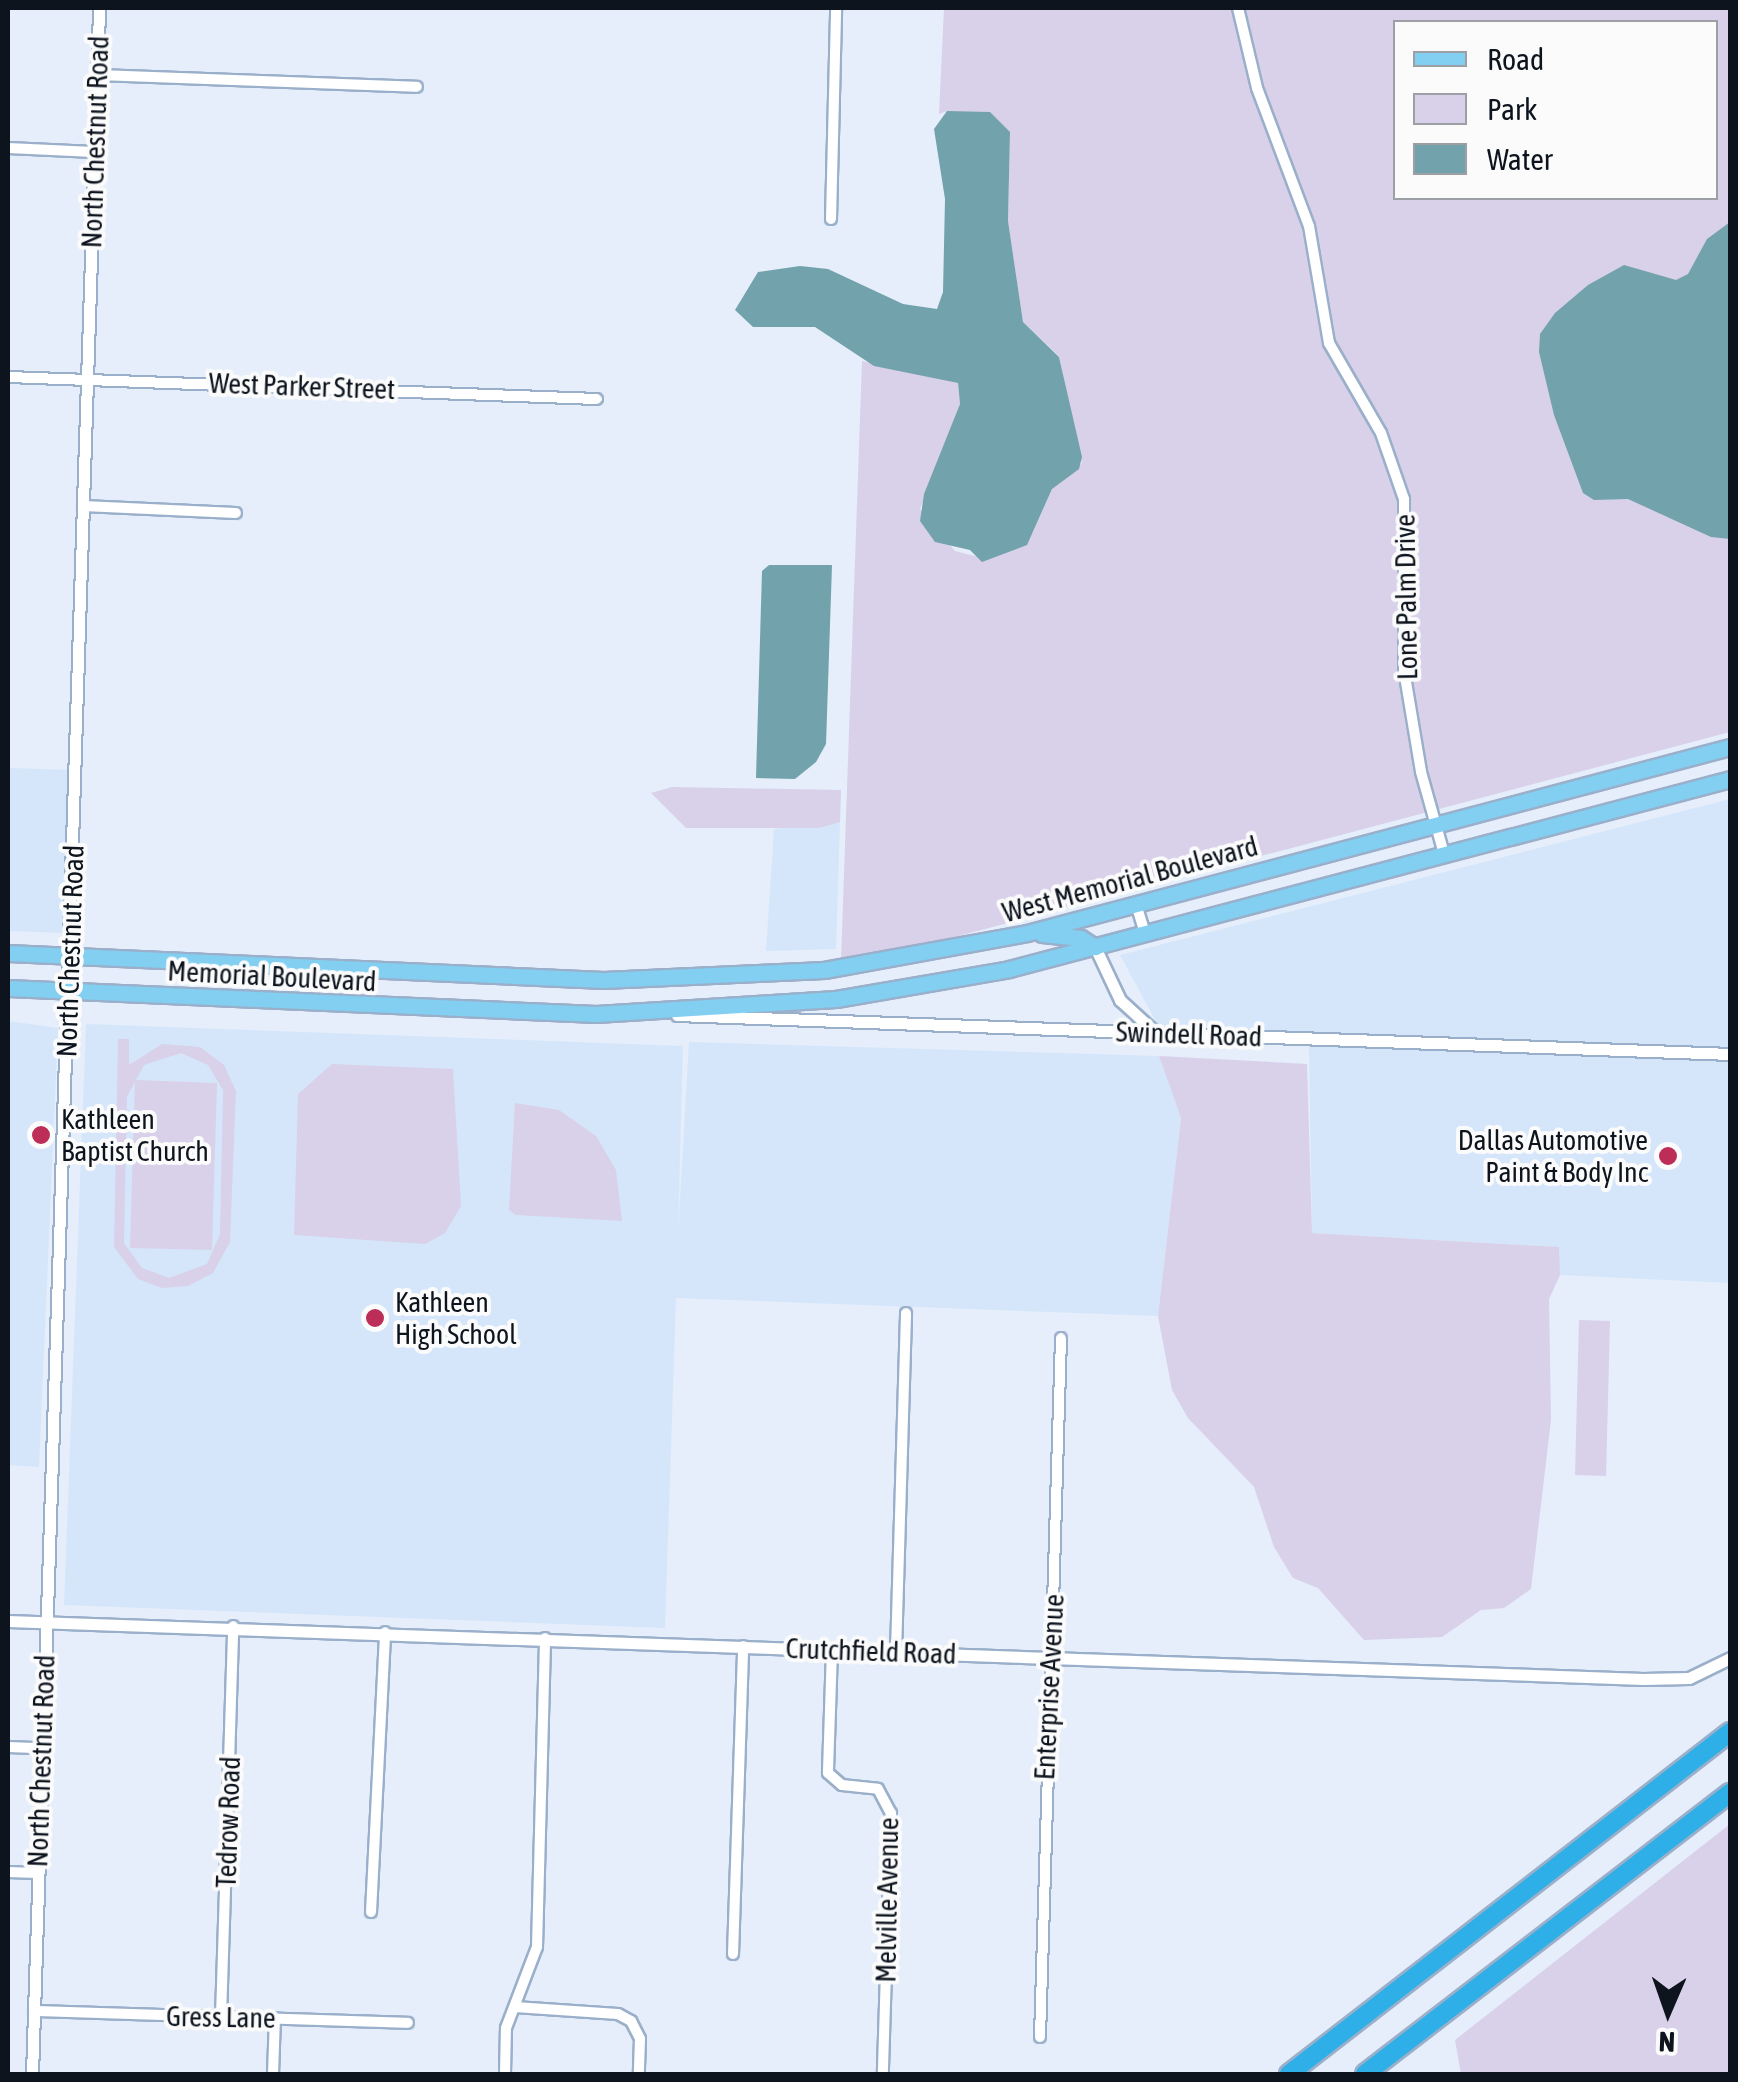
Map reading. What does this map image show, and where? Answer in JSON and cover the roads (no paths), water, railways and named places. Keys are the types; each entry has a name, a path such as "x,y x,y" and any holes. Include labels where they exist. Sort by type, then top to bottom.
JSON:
{"highway":[{"path":"1289,2074 1730,1732"},
{"path":"1364,2074 1730,1793"}],"main road":[{"name":"West Memorial Boulevard","path":"530,977 680,980 808,971 1027,933 1730,747"},
{"name":"West Memorial Boulevard","path":"534,1013 648,1014 872,994 1095,947 1730,779"},
{"path":"1027,933 1066,935 1095,947"},
{"name":"Memorial Boulevard","path":"8,953 530,977"},
{"name":"Memorial Boulevard","path":"8,988 534,1013"}],"street":[{"name":"North Chestnut Road","path":"32,2074 98,8"},
{"path":"831,219 836,8"},
{"name":"Lone Palm Drive","path":"1238,8 1256,88 1309,226 1329,342 1381,433 1404,499 1404,670 1444,854"},
{"path":"96,75 417,87"},
{"path":"8,148 94,152"},
{"name":"West Parker Street","path":"8,377 597,399"},
{"path":"84,506 236,514"},
{"path":"1136,904 1145,934"},
{"path":"1095,947 1120,1000 1158,1033"},
{"path":"1106,1032 1120,1020 1120,1000"},
{"name":"Swindell Road","path":"648,1014 1730,1054"},
{"path":"896,1652 906,1312"},
{"name":"Enterprise Avenue","path":"1040,2037 1061,1338"},
{"name":"Crutchfield Road","path":"8,1620 1673,1679 1705,1673 1730,1658"},
{"name":"Tedrow Road","path":"221,2017 233,1626"},
{"path":"371,1912 385,1632"},
{"path":"504,2074 506,2028 536,1946 545,1638"},
{"path":"733,1954 743,1646"},
{"name":"Melville Avenue","path":"832,1650 828,1773 842,1784 878,1789 891,1813 882,2074"},
{"path":"8,1747 42,1748"},
{"path":"8,1872 38,1874"},
{"path":"515,2007 618,2014 631,2021 640,2038 638,2074"},
{"name":"Gress Lane","path":"34,2011 408,2023"},
{"path":"273,2074 275,2018"}],"water":[{"path":"947,111 990,112 1010,132 1008,221 1023,322 1059,357 1082,457 1079,469 1052,489 1027,545 982,562 970,550 935,542 920,521 924,494 960,404 958,383 874,366 815,327 753,327 735,310 758,272 800,266 828,269 903,304 937,309 943,292 945,199 934,129"},
{"path":"1730,222 1730,539 1711,537 1628,499 1594,500 1583,493 1554,415 1539,352 1540,334 1555,313 1588,285 1624,265 1676,280 1688,274 1707,239"},
{"path":"769,565 832,565 826,744 816,762 795,779 756,778 762,571"}],"place":[{"name":"Kathleen Baptist Church","path":"41,1135"},
{"name":"Dallas Automotive Paint & Body Inc","path":"1668,1156"},
{"name":"Kathleen High School","path":"375,1318"}]}
